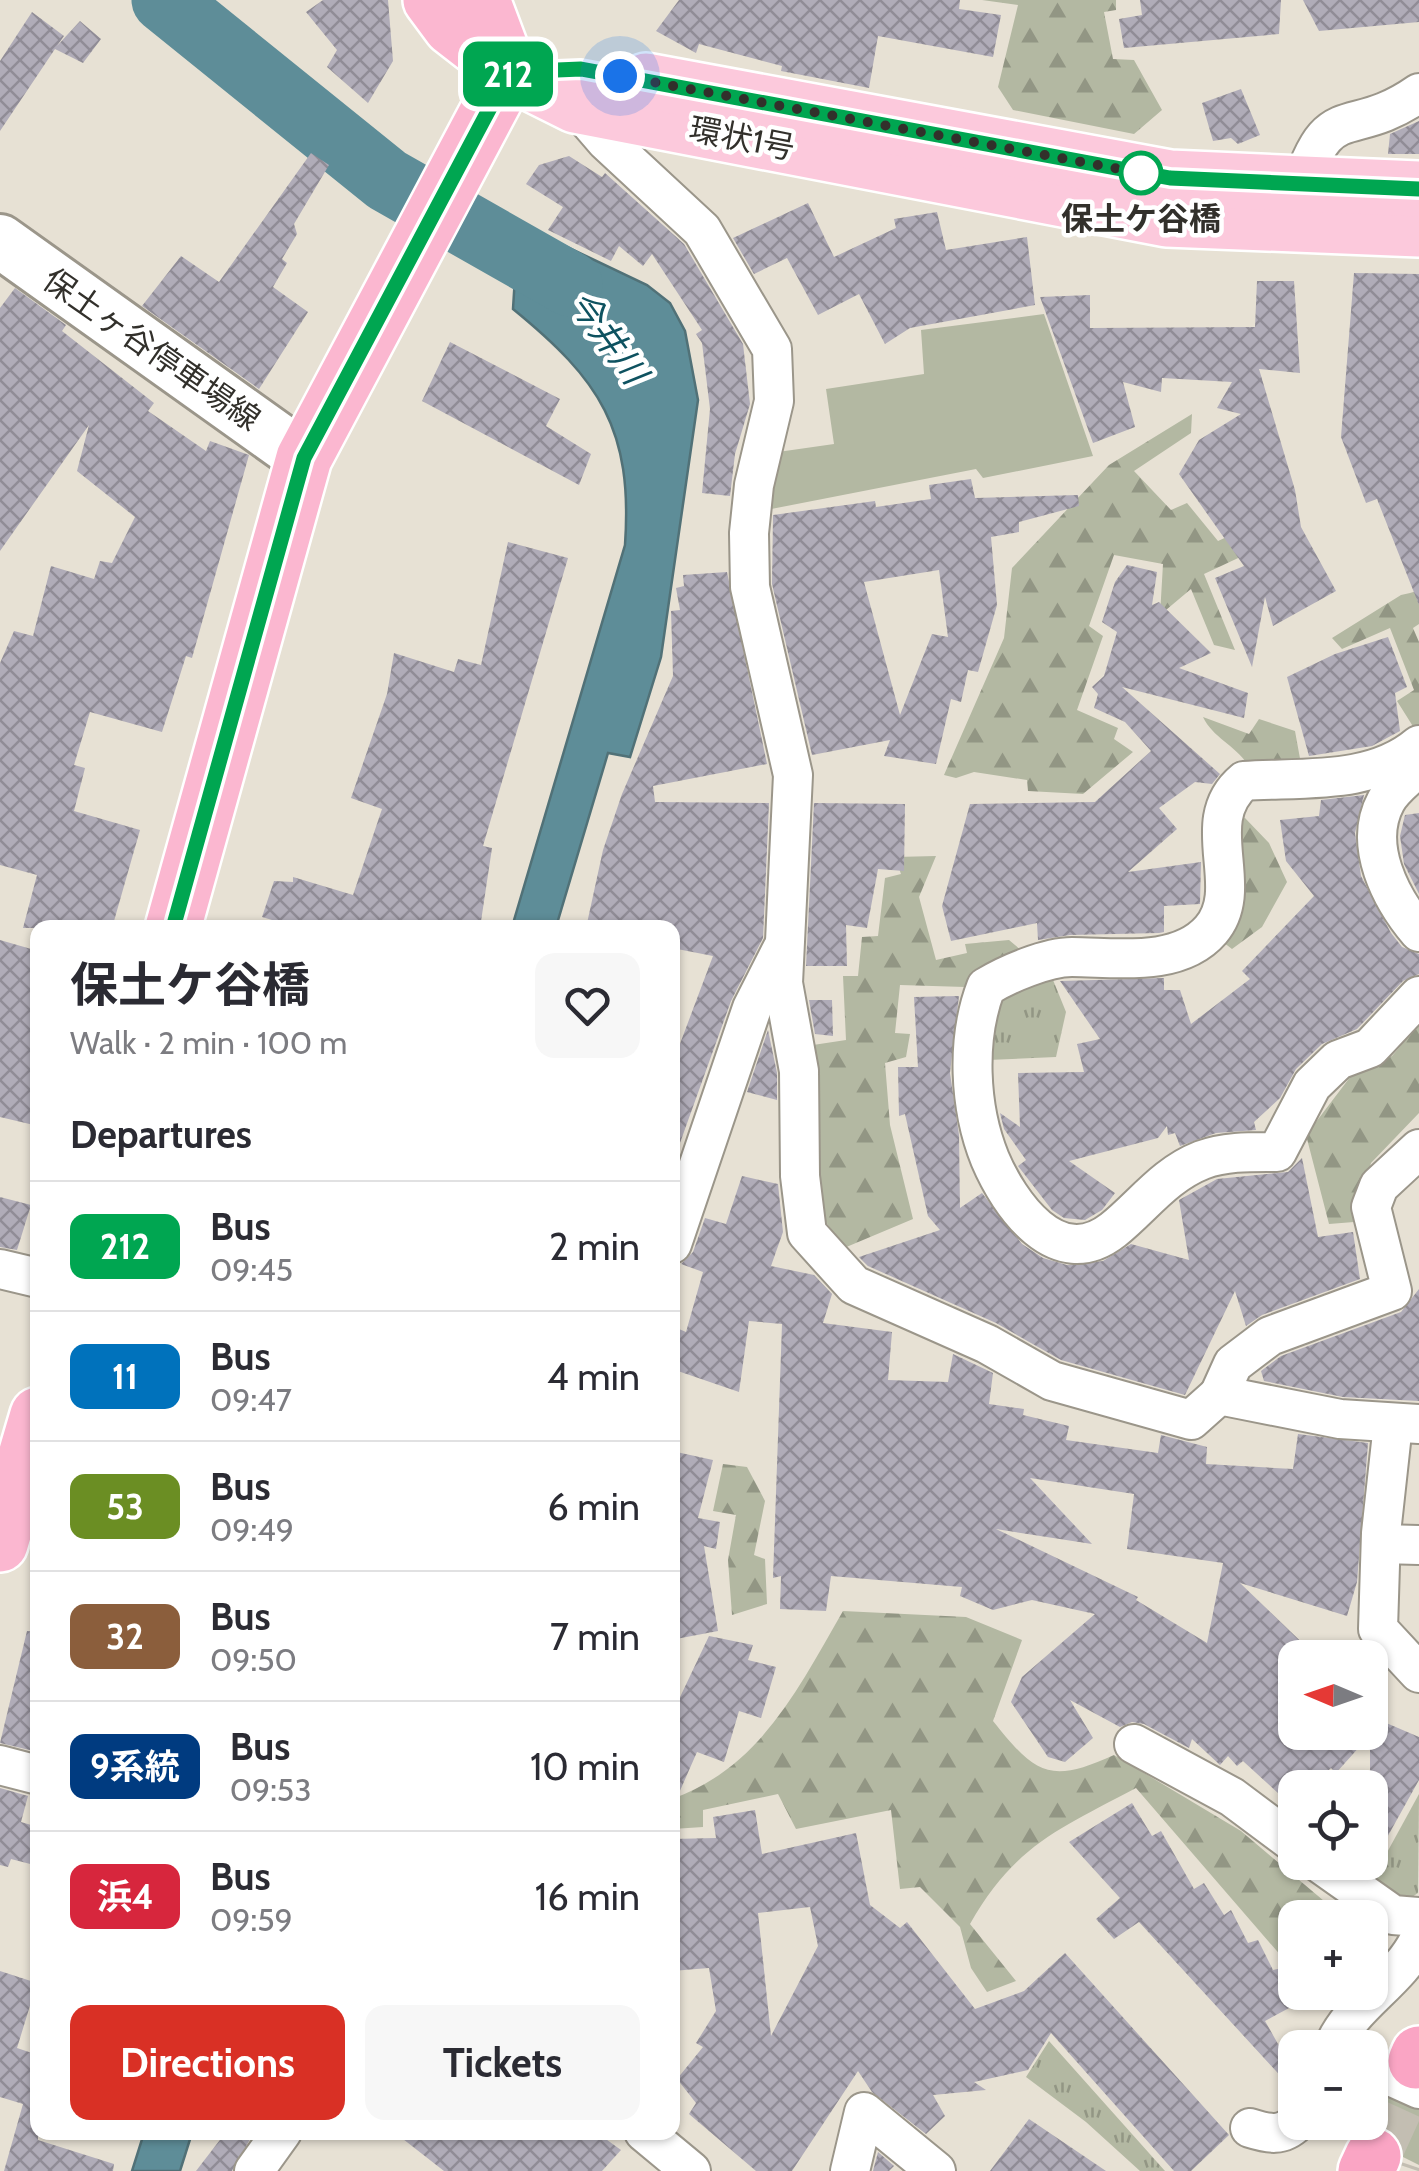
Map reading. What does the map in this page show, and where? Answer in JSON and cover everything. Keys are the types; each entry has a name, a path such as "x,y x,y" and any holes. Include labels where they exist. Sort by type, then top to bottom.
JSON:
{"highway":[{"path":"430,0 452,27 509,72"},
{"path":"175,920 304,458 509,72 482,0"},
{"path":"0,1544 30,1442"}],"main road":[{"name":"環状1号","path":"509,72 581,69 1170,178 1419,230"},
{"name":"環状1号","path":"509,72 575,105 1167,219 1419,189"},
{"name":"保土ヶ谷停車場線","path":"0,240 304,458"}],"street":[{"path":"1296,204 1313,150 1326,131 1419,94"},
{"path":"575,105 606,142 702,230 772,349 774,401 749,532 750,587 794,775 783,983 799,1071 800,1176 807,1233 854,1286 987,1344 1052,1381 1191,1420 1219,1395 1234,1364 1270,1336 1392,1291 1371,1207 1379,1186 1419,1149"},
{"path":"1419,744 1398,762 1362,773 1244,781 1231,792 1219,833 1224,894 1220,916 1210,932 1185,947 1130,960 1068,957 986,988 974,1044 973,1082 990,1158 1015,1205 1048,1238 1070,1242 1093,1240 1112,1230 1144,1197 1202,1160 1239,1152 1278,1152 1312,1086 1338,1060 1370,1048 1419,996"},
{"path":"1419,767 1386,800 1378,821 1386,885 1419,932"},
{"path":"680,1220 752,1008 783,947"},
{"path":"0,1268 30,1276"},
{"path":"1219,1395 1340,1419 1406,1424 1381,1544 1378,1629 1419,1673"},
{"path":"1381,1544 1419,1545"},
{"path":"1134,1744 1232,1797 1278,1831"},
{"path":"0,1765 30,1774"},
{"path":"1343,1880 1393,1915 1419,1917"},
{"path":"1343,2030 1409,1960 1419,1940"},
{"path":"850,2171 864,2112 936,2171"},
{"path":"1250,2128 1278,2133"},
{"path":"254,2171 276,2140"},
{"path":"654,2140 691,2171"}],"green space":[{"path":"982,0 1116,0 1116,10 1104,12 1113,59 1134,60 1162,110 1134,134 1013,110 998,87 1018,5"},
{"path":"1044,314 1093,456 983,478 976,469 761,511 771,453 834,444 826,389 924,374 921,330"},
{"path":"1192,414 1191,433 1134,471 1171,510 1187,503 1218,541 1244,529 1251,552 1204,574 1235,650 1214,645 1191,589 1160,615 1163,564 1114,555 1089,626 1103,636 1077,710 1118,728 1114,739 1133,752 1083,794 1028,791 1027,780 974,772 956,778 944,775 1004,638 1012,568 1109,465"},
{"path":"1419,591 1419,624 1413,628 1419,642 1419,725 1414,728 1397,701 1414,690 1390,628 1342,649 1332,638 1401,595"},
{"path":"1203,717 1249,734 1259,719 1295,731 1301,764 1248,765 1212,731"},
{"path":"1245,818 1269,843 1287,882 1262,927 1232,949 1219,939 1244,888 1231,823"},
{"path":"936,856 919,897 936,960 967,953 965,944 1009,940 1028,956 988,966 965,987 900,985 895,1033 910,1034 906,1057 885,1063 890,1125 913,1219 844,1248 821,1215 814,1150 813,1045 846,1040 843,976 858,976 862,937 878,936 885,878 901,874 895,857"},
{"path":"1053,980 1066,1012 1056,1057 988,1060 1001,992"},
{"path":"1419,1024 1419,1113 1371,1163 1354,1222 1329,1224 1306,1135 1351,1076 1392,1056"},
{"path":"723,1464 747,1467 765,1501 754,1555 765,1559 767,1604 732,1615 728,1560 736,1515 713,1511"},
{"path":"843,1611 966,1617 1022,1640 993,1721 1033,1763 1046,1769 1074,1770 1114,1755 1241,1831 1278,1862 1278,1880 1299,1880 1323,1900 1278,1900 1278,1952 1136,1788 1041,1842 1004,1875 987,1897 970,1924 1016,1981 987,1992 971,1968 960,1927 920,1887 900,1889 891,1810 796,1829 778,1794 703,1810 703,1827 680,1829 680,1795 730,1767 754,1745 793,1695"},
{"path":"1419,1794 1418,1893 1406,1901 1367,1889 1372,1880 1388,1880 1388,1851"},
{"path":"1049,2041 1165,2171 1140,2171 1086,2122 1026,2077"},
{"path":"1388,2090 1419,2105 1419,2165 1369,2140 1388,2140"}],"water":[{"path":"504,217 647,285 670,303 685,331 698,400 661,657 630,757 608,753 558,920 514,920 625,545 623,469 605,410 589,384 513,309 515,277 481,260"},
{"path":"142,2140 190,2140 180,2171 132,2171"}],"building":[{"path":"323,0 388,0 393,61 368,103 327,67 337,50 306,12"},
{"path":"679,0 960,0 959,9 1001,15 993,57 878,36 869,88 781,71 782,66 699,44 696,53 656,31"},
{"path":"1140,0 1281,0 1279,34 1124,48 1119,19 1142,15"},
{"path":"1303,0 1419,0 1419,22 1319,31"},
{"path":"32,12 64,36 57,46 80,21 101,39 83,63 55,49 0,131 0,61"},
{"path":"1241,89 1260,135 1238,144 1231,138 1213,141 1202,103"},
{"path":"1419,121 1419,154 1388,154 1390,134"},
{"path":"311,153 329,165 294,224 297,234 282,259 287,263 273,287 308,312 259,389 142,306 181,256 219,282"},
{"path":"569,156 602,177 605,173 684,244 743,344 750,404 735,454 730,496 702,493 710,409 702,343 696,334 702,330 652,254 643,266 619,246 611,261 548,230 563,207 526,184 539,165"},
{"path":"808,203 834,257 896,228 894,219 937,212 946,250 1027,237 1035,305 910,328 885,344 859,294 818,315 787,258 754,274 733,238"},
{"path":"1354,273 1419,274 1419,605 1377,499 1366,503 1341,437"},
{"path":"1257,281 1294,281 1300,373 1259,369 1295,490 1301,527 1336,591 1273,626 1265,597 1252,667 1215,578 1244,566 1179,474 1199,440 1241,414 1217,408 1232,382 1162,378 1161,392 1123,382 1135,427 1093,443 1040,297 1090,295 1090,328 1255,327"},
{"path":"15,288 66,325 62,331 154,403 148,411 206,451 210,441 249,455 192,658 186,656 162,732 90,712 74,765 85,768 74,811 140,830 114,920 30,920 30,928 23,928 37,875 0,865 0,663 14,631 33,636 51,566 94,579 100,561 112,563 135,517 77,471 89,425 0,551 0,308"},
{"path":"450,342 560,399 546,426 591,454 579,485 422,401"},
{"path":"971,479 975,498 1078,495 1079,506 1019,522 1019,532 991,537 997,605 978,672 968,670 961,702 951,699 936,764 884,756 890,740 812,755 772,584 773,515 875,501 876,507 931,499 929,485","holes":["939,570 948,637 932,634 900,715 864,582"]},
{"path":"508,542 568,558 483,846 492,848 481,920 262,917 274,881 293,882 293,877 353,895 382,809 351,798 387,694 394,653 454,672 458,659 481,665"},
{"path":"1127,565 1157,572 1152,605 1159,602 1211,653 1179,668 1248,693 1244,718 1122,687 1220,774 1212,784 1195,782 1159,808 1177,829 1128,872 1201,862 1200,904 1164,906 1164,932 1159,933 1070,935 1038,940 1037,923 951,941 942,906 970,804 1095,802 1151,751 1125,722 1094,708 1098,694 1092,687 1104,676 1117,632 1102,622 1115,582"},
{"path":"727,572 767,764 653,786 655,802 769,803 763,938 731,1001 680,1143 680,1044 713,956 680,950 680,920 588,920 603,850 622,794 673,676 671,611 680,610 676,588 684,586 683,575"},
{"path":"1388,637 1407,687 1395,693 1400,731 1372,746 1309,756 1287,677 1335,654"},
{"path":"1364,795 1355,833 1361,876 1391,933 1402,947 1419,954 1419,974 1403,981 1357,1029 1322,1044 1296,1069 1280,1098 1254,1122 1256,1130 1216,1133 1180,1146 1175,1133 1168,1135 1167,1126 1158,1138 1069,1161 1115,1193 1102,1210 1085,1220 1064,1218 1052,1210 1018,1166 1026,1160 1004,1129 1000,1113 1020,1127 1018,1073 1084,1072 1077,1044 1100,1039 1060,981 1164,978 1164,990 1180,990 1191,1024 1250,979 1242,971 1314,896 1286,861 1280,820 1319,816 1321,800"},
{"path":"814,803 905,804 904,871 878,869 867,928 846,925 847,966 806,966"},
{"path":"1419,813 1419,894 1404,864 1400,836 1405,815"},
{"path":"0,940 30,949 30,1124 0,1117"},
{"path":"959,996 950,1073 959,1135 960,1208 982,1193 1022,1244 1043,1258 1067,1265 1103,1261 1131,1244 1189,1260 1179,1200 1217,1179 1288,1172 1302,1158 1318,1237 1353,1232 1360,1279 1262,1315 1246,1326 1235,1291 1185,1395 1061,1360 996,1323 868,1266 859,1257 940,1230 928,1216 905,1114 899,1116 898,1067 918,1067 914,997"},
{"path":"809,1000 832,1000 833,1036 815,1034"},
{"path":"768,1030 777,1073 777,1100 747,1092"},
{"path":"742,1176 778,1184 783,1232 771,1266 814,1275 832,1294 823,1323 892,1332 888,1380 948,1382 953,1354 993,1373 989,1404 1024,1409 1023,1415 1069,1426 1066,1440 1158,1453 1161,1435 1207,1447 1206,1464 1293,1469 1298,1434 1368,1443 1357,1582 1347,1616 1240,1583 1299,1640 1278,1640 1278,1750 1357,1750 1339,1770 1278,1770 1278,1793 1243,1761 1237,1766 1228,1756 1220,1765 1192,1739 1189,1748 1144,1724 1132,1722 1120,1727 1070,1700 1093,1738 1065,1762 1048,1757 1011,1702 1022,1677 1095,1614 1032,1600 993,1610 960,1596 962,1587 831,1576 826,1611 780,1609 781,1576 773,1578 782,1324 749,1321 739,1392 680,1372 680,1329 686,1332 703,1272 681,1264 693,1252 705,1218 726,1224","holes":["1030,1478 1134,1494 1127,1549 1223,1563 1207,1643 1136,1600 1138,1597 996,1529 1092,1544"]},
{"path":"0,1197 30,1205 17,1250 0,1247"},
{"path":"1419,1289 1419,1401 1343,1397 1264,1381 1261,1371 1281,1356 1401,1312"},
{"path":"680,1453 713,1460 698,1518 720,1522 716,1549 704,1546 718,1631 680,1638"},
{"path":"27,1631 30,1631 30,1750 0,1743"},
{"path":"709,1636 753,1645 748,1660 776,1667 761,1718 739,1711 724,1762 697,1752 680,1791 680,1697"},
{"path":"1388,1724 1419,1737 1419,1780 1388,1836 1388,1770 1370,1770 1370,1750 1388,1750"},
{"path":"0,1788 28,1796 21,1822 30,1825 30,1864 11,1859 8,1867 0,1865"},
{"path":"1132,1803 1152,1836 1161,1831 1194,1889 1204,1883 1224,1915 1231,1910 1248,1943 1258,1940 1273,1970 1278,1969 1278,2010 1285,2010 1265,2021 1278,2044 1278,2073 1139,1922 1114,1939 1096,1919 1120,1898 1069,1842"},
{"path":"755,1810 762,1854 856,1833 870,1905 900,1928 907,1922 975,2009 1024,1991 1065,1953 1229,2135 1191,2171 1174,2171 1051,2033 1028,2070 974,2082 986,2090 933,2095 945,2116 926,2134 872,2092 858,2071 792,2171 756,2171 689,2114 696,2103 680,2083 680,2075 703,2047 696,2043 716,2011 709,1968 680,1970 680,1839 716,1838 713,1817","holes":["810,1907 818,1946 771,2036 758,1913"]},
{"path":"0,1971 30,1981 30,2006 17,2048 30,2052 30,2140 114,2164 113,2171 4,2171 23,2104 0,2097"},
{"path":"1029,2119 1106,2171 990,2171"},
{"path":"220,2140 250,2140 232,2171 196,2171"},
{"path":"404,2140 607,2140 621,2150 602,2171 444,2171"},
{"path":"878,2152 894,2166 889,2171 873,2171"}],"waterway":[{"name":"今井川","path":"164,0 387,180 570,284"}],"tunnel":[{"path":"1373,2156 1416,2061"}],"bus line":[{"name":"212","path":"175,920 304,458 421,231 472,148 509,72 581,69 1170,178 1419,189"}],"place":[{"name":"保土ケ谷橋","path":"1141,173"}],"route":[{"path":"620,76 1141,173"}]}
